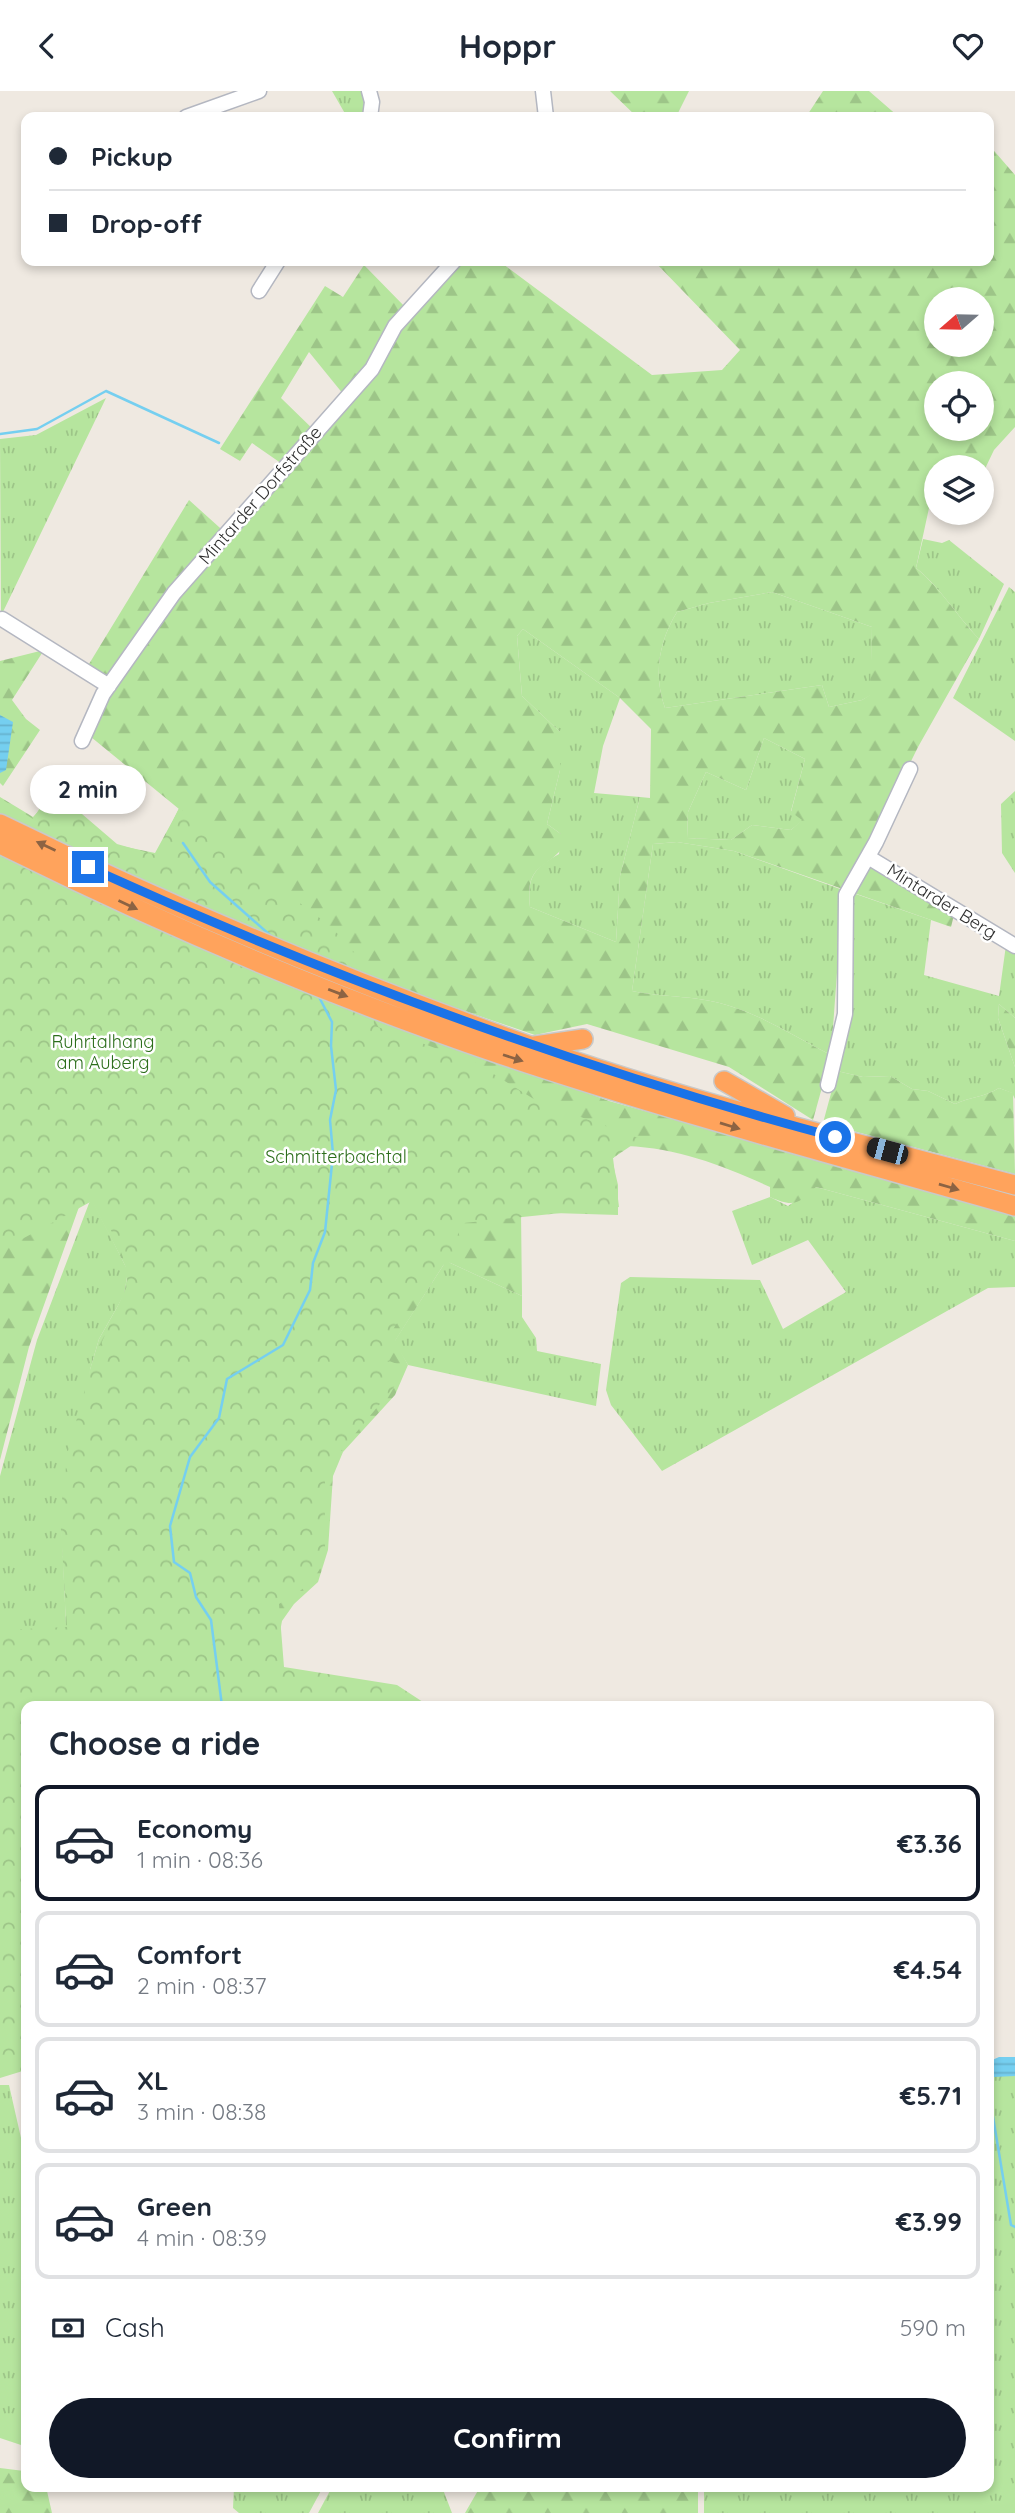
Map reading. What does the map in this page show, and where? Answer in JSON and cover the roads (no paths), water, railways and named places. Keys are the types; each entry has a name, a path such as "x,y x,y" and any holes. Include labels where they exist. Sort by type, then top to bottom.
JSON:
{"highway":[{"path":"0,824 216,923 451,1025 646,1101 1015,1206"},
{"path":"0,844 221,946 451,1025 531,1046 810,1130 1015,1185"},
{"path":"531,1046 583,1039"},
{"path":"724,1081 810,1130"}],"street":[{"path":"201,112 259,91"},
{"path":"369,91 372,102 371,112"},
{"path":"543,91 545,112"},
{"path":"259,291 275,266"},
{"name":"Mintarder Dorfstraße","path":"82,741 89,720 109,686 174,593 372,369 395,326 449,266"},
{"path":"2,619 109,686"},
{"name":"Mintarder Berg","path":"828,1085 845,1014 846,895 868,857 909,769"},
{"name":"Mintarder Berg","path":"868,857 1015,946"}],"water":[{"path":"0,715 13,722 6,770 0,773"},
{"path":"1015,2057 1015,2076 994,2077 994,2059"}],"waterway":[{"path":"0,434 37,429 106,391 219,443"},
{"path":"183,843 210,882 271,936"},
{"path":"221,1701 211,1620 196,1597 190,1573 174,1562 170,1526 190,1457 219,1418 227,1379 283,1345 310,1290 313,1263 325,1232 333,1154 330,1120 336,1090 331,1046 332,1022 318,995"},
{"path":"994,2123 1011,2225 1015,2227"}],"park label":[{"name":"Ruhrtalhang am Auberg","path":"103,1052"},
{"name":"Schmitterbachtal","path":"336,1156"}]}
